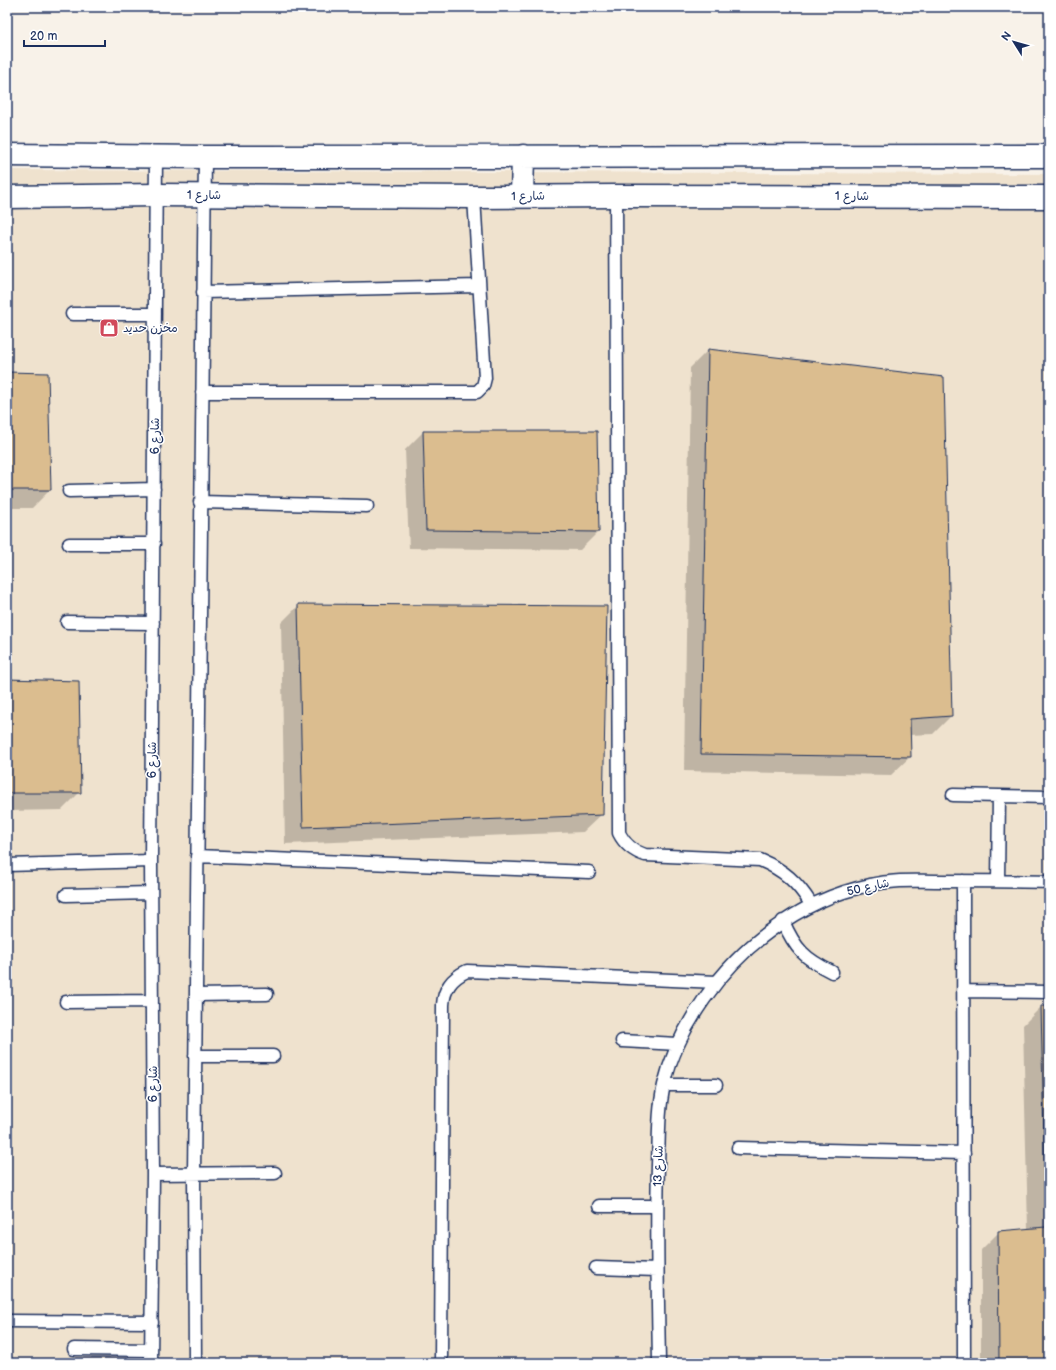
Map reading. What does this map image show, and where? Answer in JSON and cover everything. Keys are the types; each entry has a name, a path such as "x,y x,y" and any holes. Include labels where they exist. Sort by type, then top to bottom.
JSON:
{"street":[{"path":"7,155 205,157 1049,156"},
{"path":"522,196 523,156"},
{"name":"شارع 1","path":"7,197 157,195 474,197 1049,197"}],"lane":[{"name":"شارع 6","path":"151,1363 153,1174 151,861 157,195 156,156"},
{"path":"195,1363 194,1174 200,502 205,157"},
{"path":"616,196 619,833 629,848 637,853 645,855 760,860 785,873 800,888 811,904"},
{"path":"202,392 477,392 483,386 485,378 474,197"},
{"path":"203,292 479,286"},
{"path":"72,314 155,314"},
{"path":"69,490 154,489"},
{"path":"200,502 366,506"},
{"path":"69,544 154,544"},
{"path":"67,622 153,624"},
{"path":"953,795 1049,797"},
{"path":"998,881 999,796"},
{"path":"197,856 589,872"},
{"path":"7,864 151,861"},
{"path":"963,881 964,1363"},
{"name":"شارع 50","path":"717,982 759,939 783,921 811,904 849,890 888,882 1049,882"},
{"path":"66,895 152,893"},
{"path":"783,921 791,939 802,953 816,964 832,972"},
{"path":"441,1363 442,1005 446,988 452,980 467,972 717,982"},
{"name":"شارع 13","path":"659,1363 657,1206 660,1108 664,1085 678,1044 703,1002 717,982"},
{"path":"963,991 1049,992"},
{"path":"196,995 267,994"},
{"path":"66,1002 152,1001"},
{"path":"622,1041 678,1044"},
{"path":"195,1056 273,1056"},
{"path":"664,1085 716,1085"},
{"path":"738,1148 964,1153"},
{"path":"153,1174 275,1173"},
{"path":"599,1206 657,1206"},
{"path":"596,1268 657,1270"},
{"path":"7,1321 152,1322"},
{"path":"74,1349 151,1350"}],"shaded area":[{"path":"7,170 1049,174 1049,1363 7,1363"}],"building":[{"path":"708,349 944,377 952,716 910,719 911,757 701,754"},
{"path":"7,372 48,373 51,490 7,490"},
{"path":"423,431 597,431 599,532 426,530"},
{"path":"298,604 607,606 603,815 303,827"},
{"path":"7,679 79,681 81,793 7,793"},
{"path":"1041,1006 1049,1006 1049,1363 999,1363 998,1231 1046,1227"}],"place":[{"name":"مخزن حديد","path":"109,328"}]}
